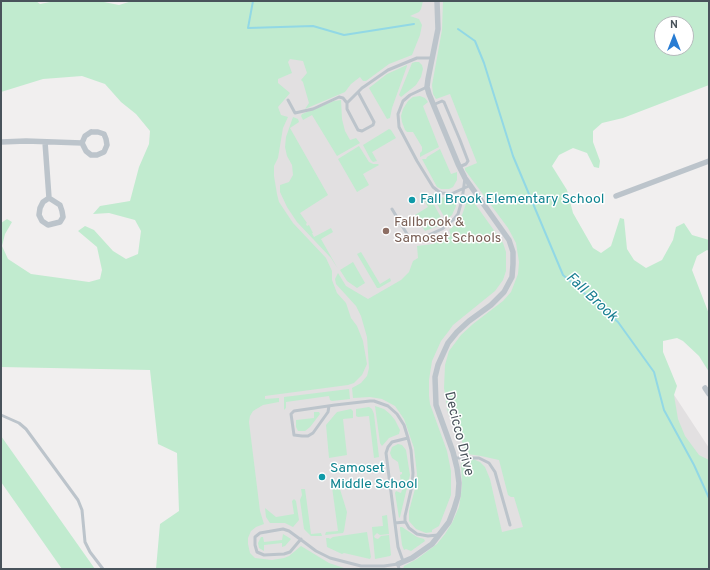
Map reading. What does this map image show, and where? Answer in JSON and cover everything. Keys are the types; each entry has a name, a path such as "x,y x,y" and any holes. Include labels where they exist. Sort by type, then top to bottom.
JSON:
{"street":[{"name":"Decicco Drive","path":"400,565 432,544 449,522 458,496 459,483 455,458 436,405 435,383 438,365 448,343 457,332 491,305 504,292 512,276 513,264 513,252 509,240 465,178 459,167 427,87 438,29 437,1"},
{"path":"91,132 98,132 104,134 107,145 104,152 97,155 91,155 86,151 82,143 85,136 91,132"},
{"path":"1,142 82,143"},
{"path":"45,142 49,198"},
{"path":"616,196 709,160"},
{"path":"49,198 60,205 63,217 60,222 48,225 42,221 39,215 43,202 49,198"},
{"path":"705,388 709,394"}],"lane":[{"path":"358,92 374,122 373,125 362,131 358,130 346,109 347,103 358,92 397,65 417,58 432,58"},
{"path":"427,87 410,95 403,101 398,114 399,127 433,187 438,191 452,194 471,185"},
{"path":"288,100 295,113 313,109 339,97 343,98 347,103"},
{"path":"433,105 443,102 468,160 466,164 459,167"},
{"path":"392,209 410,239 415,240 442,229 456,216 460,207 465,178"},
{"path":"329,406 328,412 313,433 308,436 294,435 292,412 329,406 370,400 383,403 397,414 404,425 411,450 413,479 404,516 405,522 409,528 418,534 428,536 439,535"},
{"path":"1,415 19,423 26,429 78,500 82,510 85,542 102,569"},
{"path":"301,539 288,553 269,556 259,554 254,543 255,538 260,532 282,529 289,531 301,539 322,555 361,568 400,565 386,450 392,442 408,438"},
{"path":"455,458 480,458 490,463 495,472 510,525"},
{"path":"395,523 405,522"}],"shaded area":[{"name":"Fallbrook & Samoset Schools","path":"257,1 489,1 587,308 659,372 709,448 709,569 189,569"}],"green space":[{"path":"1,1 36,1 40,4 55,1 99,1 119,5 132,1 423,1 419,12 410,16 419,19 422,25 420,35 412,55 389,64 366,81 363,81 360,77 351,84 345,92 305,109 309,103 303,82 301,80 307,73 303,61 290,59 288,62 292,73 278,79 278,83 290,93 278,107 281,115 288,117 283,128 278,158 274,166 274,176 279,202 293,223 326,258 332,271 332,280 337,293 346,303 351,318 357,326 363,341 367,364 362,375 354,383 265,396 265,399 279,398 279,402 263,405 253,411 249,422 260,511 264,524 251,531 248,538 248,544 250,553 255,558 272,560 284,558 289,556 301,546 329,563 347,569 156,569 160,524 179,511 177,453 158,444 150,370 1,367 1,223 7,219 12,222 5,234 2,246 8,259 31,274 89,282 100,279 102,270 97,247 78,231 85,226 94,230 113,251 126,259 138,254 141,231 135,220 109,213 93,214 100,206 130,201 139,167 149,144 150,131 136,114 121,102 105,84 82,76 43,79 1,92"},
{"path":"443,1 709,1 709,85 623,118 602,123 593,131 593,142 600,161 599,168 594,167 587,153 573,148 559,155 552,166 567,190 573,213 593,248 601,253 611,246 620,218 624,219 627,249 634,260 646,268 662,260 673,240 676,227 684,223 692,235 709,240 709,251 707,250 697,256 692,270 709,314 709,372 699,356 683,341 677,338 663,341 663,352 677,386 674,395 678,419 685,436 699,455 709,460 709,569 403,569 404,566 417,559 437,544 452,523 459,507 462,484 461,464 465,461 473,459 480,462 485,467 490,479 502,532 523,527 514,497 508,495 499,460 467,454 460,436 448,413 444,388 445,365 449,351 461,335 503,301 511,292 518,274 519,262 516,243 508,228 465,170 465,168 477,163 450,94 436,99 433,94 432,85 442,30"},
{"path":"419,62 422,65 423,69 421,77 416,85 401,97 399,95 412,63"},
{"path":"407,65 390,118 387,119 369,88 387,74"},
{"path":"420,96 425,98 428,102 423,106 439,147 420,157 422,147 413,132 407,132 405,130 401,116 408,101 413,97"},
{"path":"341,100 342,119 345,131 350,140 356,138 360,143 337,156 312,115 303,120 301,116 302,114 334,101"},
{"path":"293,117 298,119 299,122 290,128 328,195 300,213 307,223 307,226 309,225 314,237 331,228 333,232 321,239 338,269 331,258 297,222 287,207 280,192 280,185 289,182 293,175 292,165 287,156 285,147 286,137"},
{"path":"389,129 396,138 372,152 377,161 373,162 363,145"},
{"path":"359,146 369,162 379,165 363,174 369,185 357,192 338,159"},
{"path":"440,149 451,174 457,172 457,180 453,187 449,189 441,189 437,187 422,159 426,159"},
{"path":"428,194 443,221 443,224 425,231 415,215 428,207 423,198"},
{"path":"433,194 440,197 454,199 456,202 452,215 446,220 432,195"},
{"path":"467,201 473,201 503,243 506,252 506,271 503,280 495,291 453,325 441,341 432,361 429,380 430,404 447,451 451,471 451,495 439,526 432,530 432,532 426,533 416,529 409,521 409,511 416,485 417,474 414,448 404,419 395,406 382,399 370,397 353,398 352,388 361,383 367,376 369,368 367,337 361,316 356,306 336,284 335,279 338,273 346,286 368,299 401,280 409,272 413,261 418,258 417,246 433,244 451,235 449,230 456,224 462,215"},
{"path":"361,252 380,284 390,278 391,281 377,288 357,254"},
{"path":"353,262 365,283 357,288 347,281 340,270"},
{"path":"349,389 350,399 332,401 330,400 329,396 286,402 286,408 284,410 284,397"},
{"path":"375,406 384,409 390,414 400,430 399,434 389,438 382,446 380,443"},
{"path":"369,407 372,409 374,414 379,457 374,458 369,416 356,416 356,409"},
{"path":"351,409 353,411 353,418 343,419 347,455 329,458 326,425 337,412"},
{"path":"314,412 319,412 320,414 310,427 305,431 298,431 296,427 296,420 314,418"},
{"path":"1,436 95,569 62,569 1,482"},
{"path":"398,444 402,445 406,450 410,475 399,518 395,493 396,491 401,493 402,490 400,475 402,472 400,472 398,462 392,458 390,453 392,447"},
{"path":"339,486 347,512 344,531 343,533 325,535 326,532 338,531 332,487"},
{"path":"301,489 305,489 311,534 321,533 322,536 311,536 304,529 300,500 302,495"},
{"path":"294,499 296,501 299,520 293,527 285,523 270,523 266,517 265,508 276,517 294,514 292,501"},
{"path":"387,515 389,534 380,535 377,533 374,536 378,539 381,536 389,535 391,555 375,559 372,527 383,526 382,516"},
{"path":"400,527 425,541 411,551 406,549 404,550 400,529"},
{"path":"367,532 371,557 370,559 344,553 342,554 327,547 326,538 330,539 333,537"},
{"path":"283,534 291,539 285,546 282,547 282,543 264,545 264,551 259,548 258,543 261,537 263,537 264,542 282,540"}],"waterway":[{"name":"Fall Brook","path":"253,1 248,28 313,26 344,35 414,24"},
{"name":"Fall Brook","path":"458,29 475,41 484,63 513,156 563,275 618,322 654,372 664,410 694,465 709,498"}],"place":[{"name":"Fall Brook Elementary School","path":"412,200"},
{"name":"Fallbrook & Samoset Schools","path":"386,231"},
{"name":"Samoset Middle School","path":"322,477"}]}
